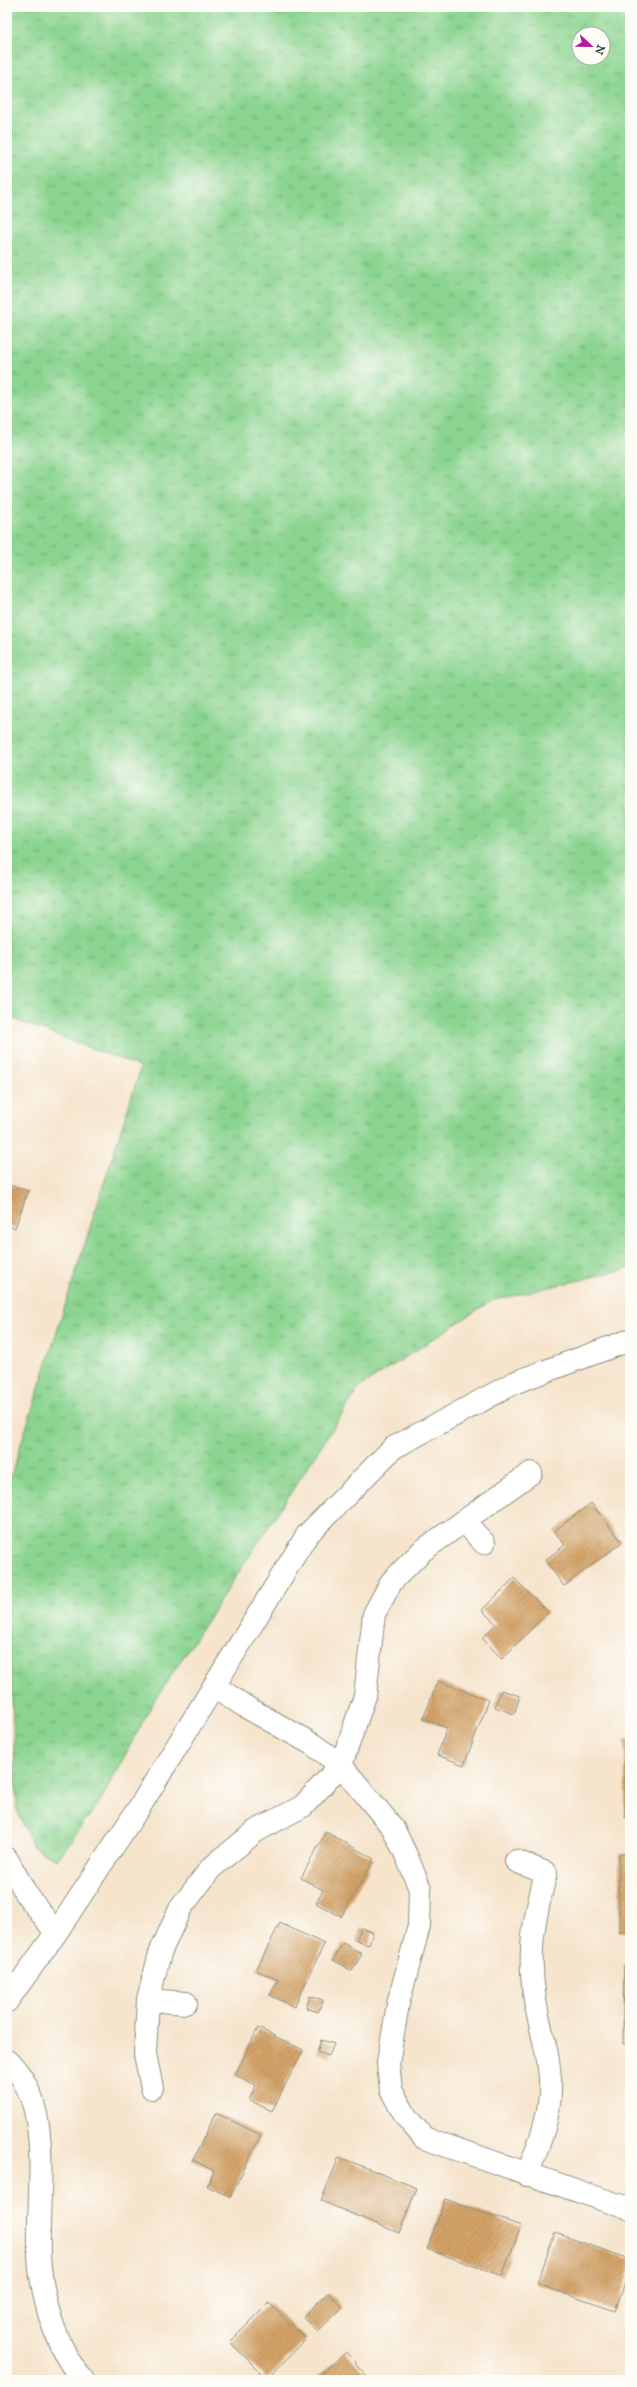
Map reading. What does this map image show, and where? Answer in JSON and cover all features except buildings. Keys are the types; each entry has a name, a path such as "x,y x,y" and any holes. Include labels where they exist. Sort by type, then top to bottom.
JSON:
{"street":[{"path":"7,2001 56,1933 142,1803 307,1535 393,1448 516,1382 630,1340"},
{"path":"152,2088 145,2054 148,2000 160,1953 180,1909 210,1868 256,1831 303,1806 341,1765 365,1696 374,1614 392,1581 422,1551 532,1473"},
{"path":"464,1521 484,1543"},
{"path":"214,1686 246,1707 312,1744 341,1765 393,1828 420,1889 419,1926 391,2034 388,2063 391,2090 407,2118 424,2138 527,2175 630,2209"},
{"path":"7,1859 27,1895 56,1933"},
{"path":"516,1861 546,1873 531,1942 531,1970 535,2001 549,2062 550,2094 543,2133 527,2175"},
{"path":"148,2000 186,2003"},
{"path":"7,2061 18,2070 32,2100 39,2135 40,2267 45,2299 58,2339 83,2380"}],"green space":[{"path":"7,7 630,7 630,1268 491,1301 360,1387 153,1703 101,1800 57,1860 33,1847 17,1810 7,1586 7,1488 141,1067 7,1017"}]}
